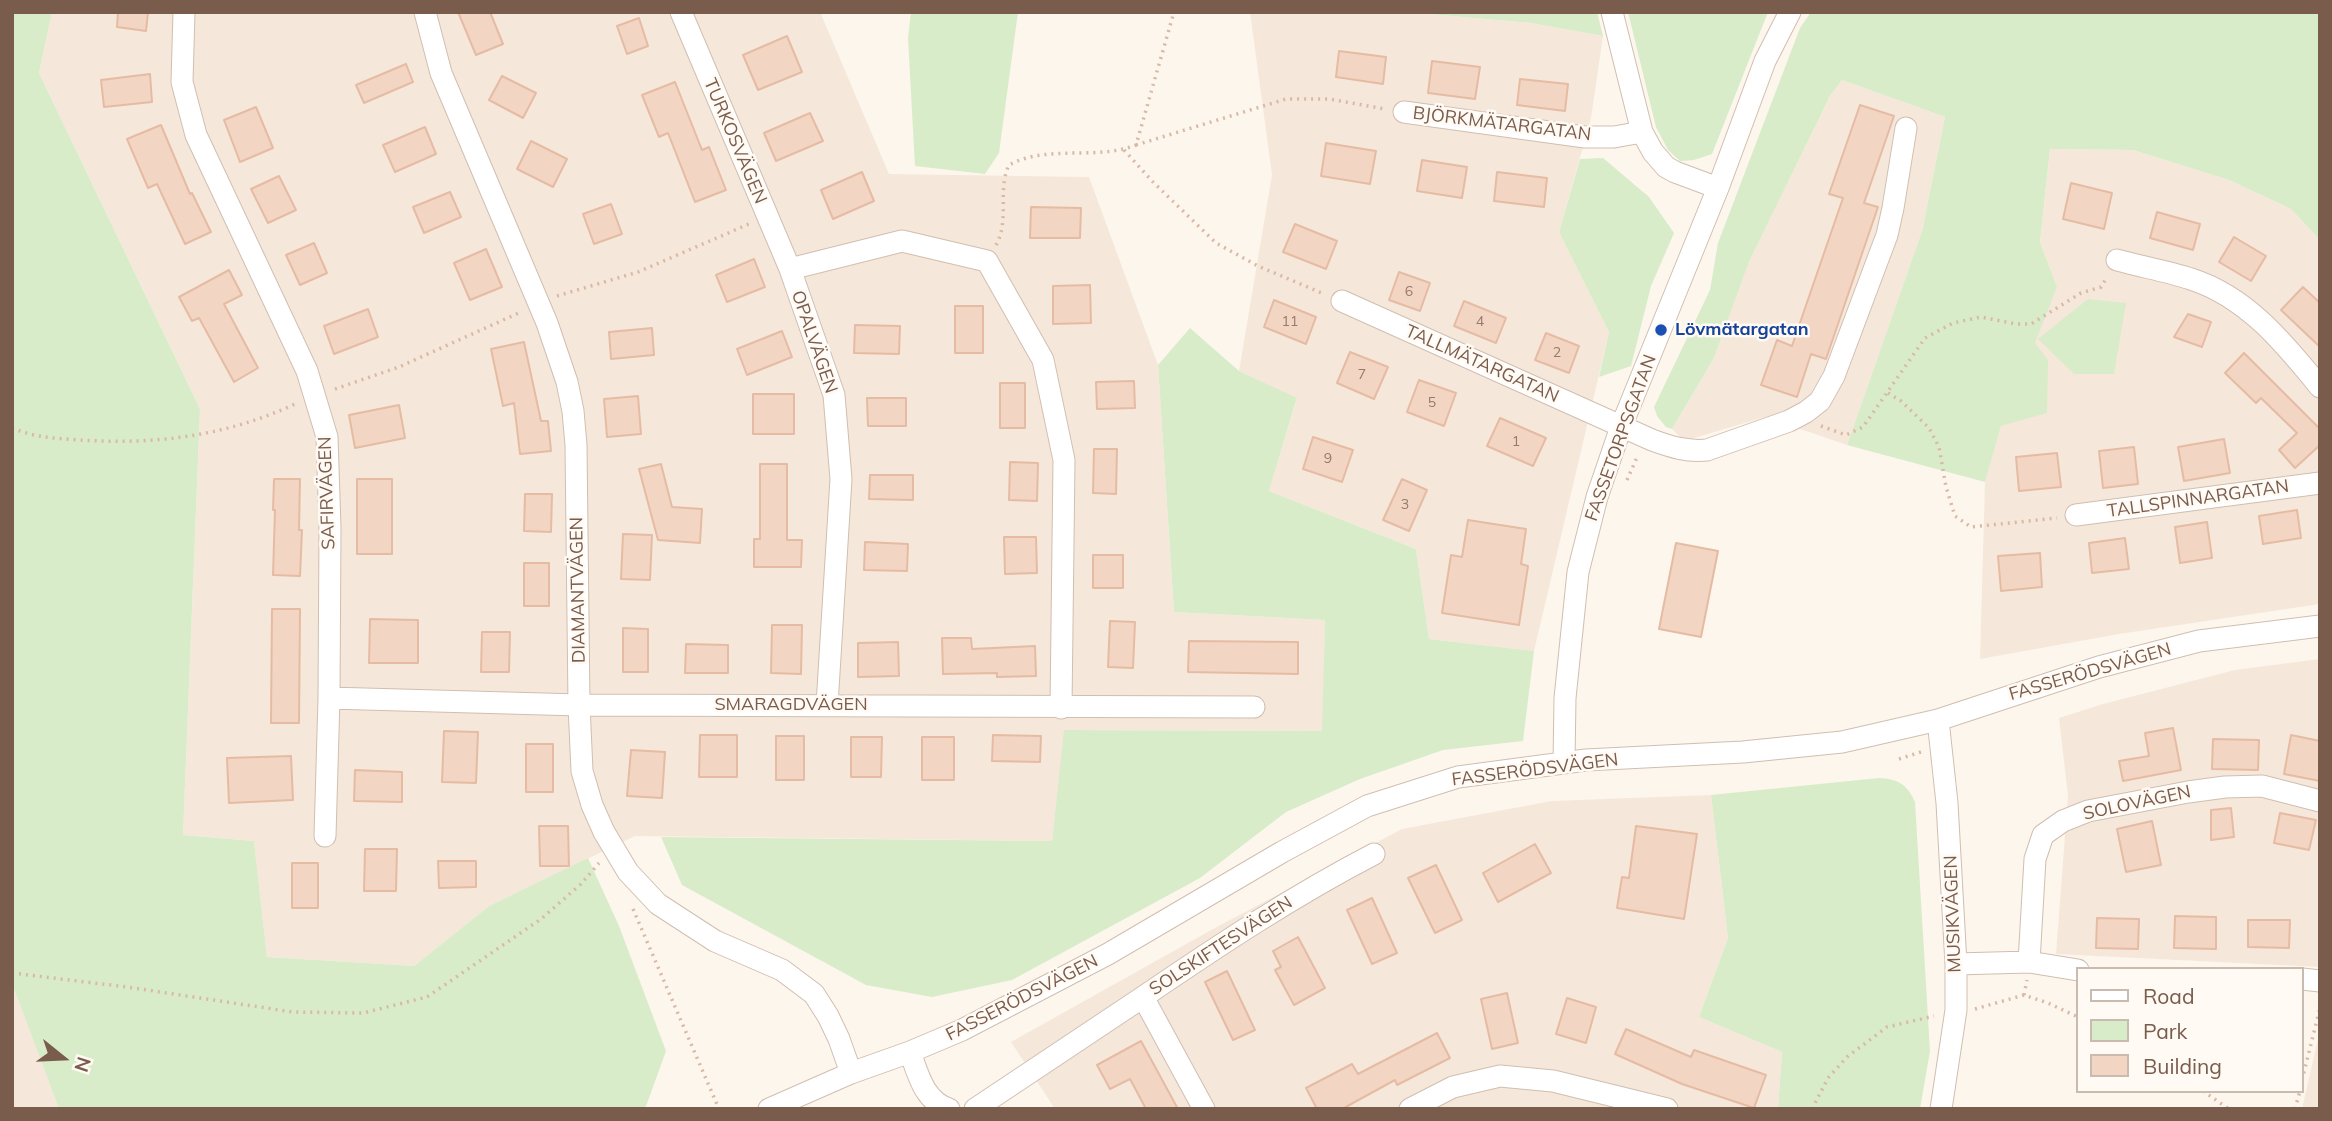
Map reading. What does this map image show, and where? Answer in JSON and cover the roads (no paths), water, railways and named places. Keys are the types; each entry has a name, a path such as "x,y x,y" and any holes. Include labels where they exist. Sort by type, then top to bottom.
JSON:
{"street":[{"name":"SAFIRVÄGEN","path":"184,12 182,82 196,135 307,371 327,437 330,528 325,836"},
{"name":"DIAMANTVÄGEN","path":"425,12 441,73 547,323 567,382 576,444 582,771 592,806 612,848 628,872 658,904 715,941 782,970 814,994 839,1039 851,1073"},
{"name":"TURKOSVÄGEN","path":"681,12 790,269"},
{"path":"1612,12 1642,132 1653,152 1675,172 1718,188"},
{"name":"FASSETORPSGATAN","path":"1564,762 1565,698 1578,572 1597,497 1621,427 1718,188 1765,61 1790,12"},
{"name":"BJÖRKMÄTARGATAN","path":"1404,112 1585,137 1614,137 1642,132"},
{"path":"1621,427 1675,449 1694,452 1707,450 1788,421 1820,401 1834,376 1886,235 1906,128"},
{"name":"OPALVÄGEN","path":"827,705 841,479 834,395 790,269 902,241 987,261 1043,360 1064,460 1061,708"},
{"path":"2117,260 2194,280 2239,303 2280,337 2320,387"},
{"name":"TALLMÄTARGATAN","path":"1342,301 1621,427"},
{"name":"TALLSPINNARGATAN","path":"2076,515 2320,483"},
{"name":"FASSERÖDSVÄGEN","path":"769,1109 851,1073 962,1030 1108,954 1282,852 1367,806 1458,777 1564,762 1743,752 1842,742 1938,720 2099,667 2199,641 2320,626"},
{"name":"SMARAGDVÄGEN","path":"329,698 579,705 1254,707"},
{"name":"MUSIKVÄGEN","path":"1938,720 1947,803 1956,1010 1941,1109"},
{"name":"SOLOVÄGEN","path":"2029,962 2035,859 2043,835 2063,821 2088,811 2225,787 2262,786 2320,801"},
{"name":"SOLSKIFTESVÄGEN","path":"1205,1109 1143,997 1243,929 1319,883 1374,854"},
{"path":"1955,964 2029,962 2076,970"},
{"path":"975,1109 1143,997"},
{"path":"910,1052 924,1088 933,1101 949,1109"},
{"path":"1410,1109 1452,1087 1500,1076 1553,1081 1667,1109"}],"place":[{"name":"Lövmätargatan","path":"1661,330"}]}
